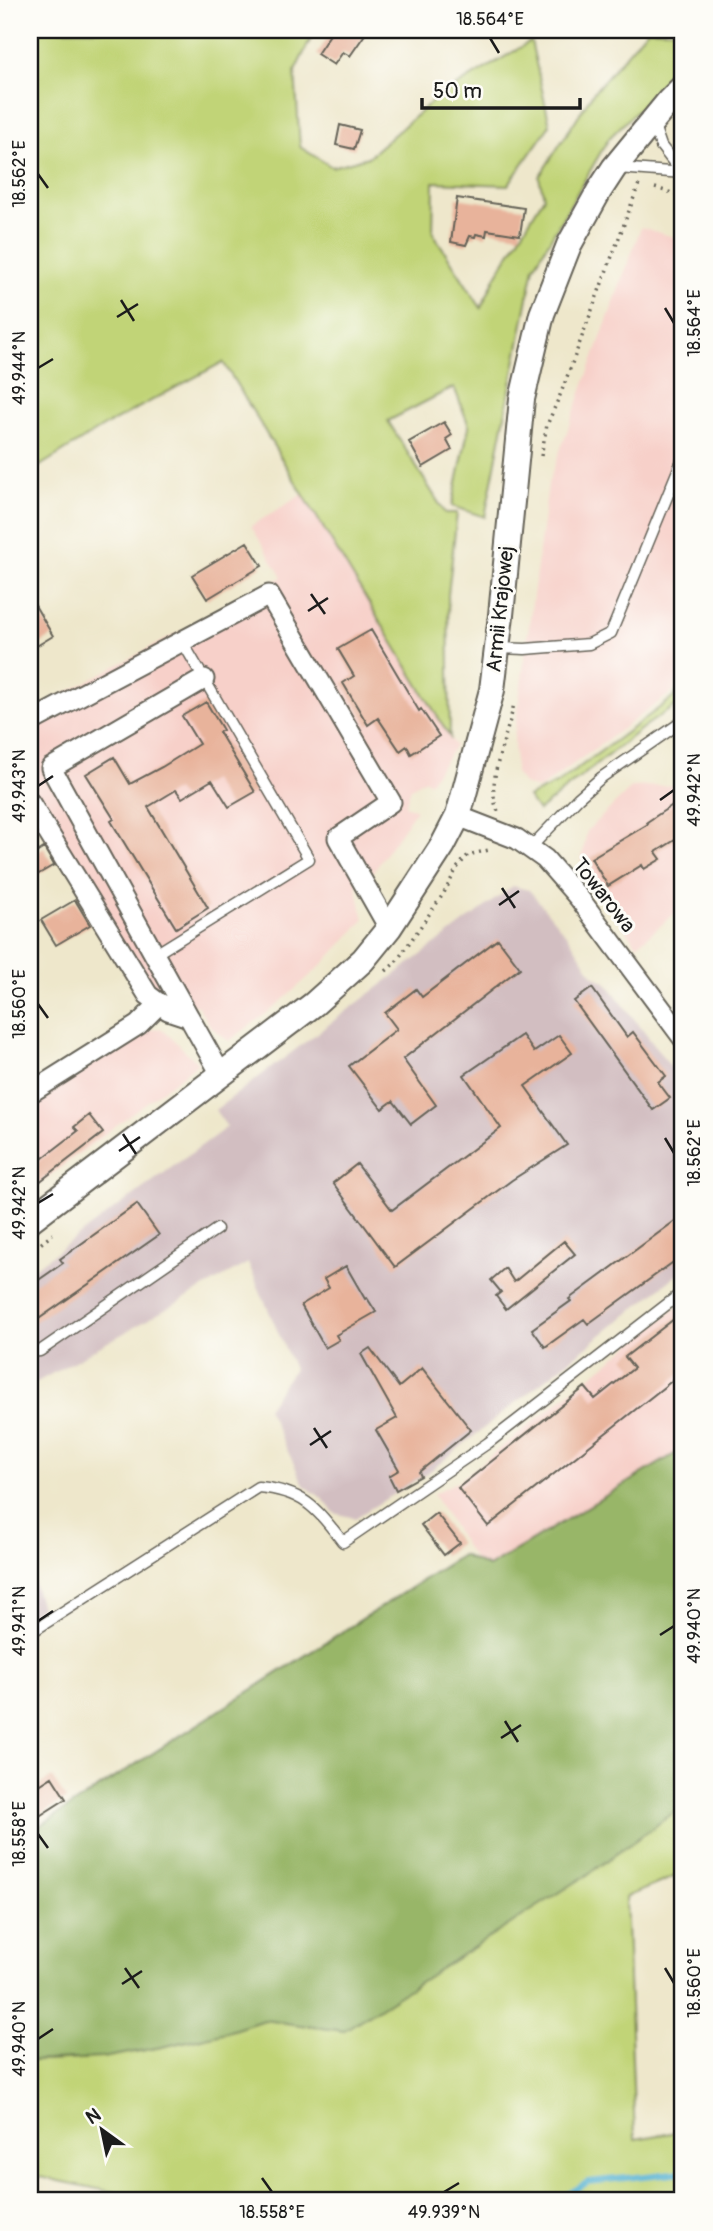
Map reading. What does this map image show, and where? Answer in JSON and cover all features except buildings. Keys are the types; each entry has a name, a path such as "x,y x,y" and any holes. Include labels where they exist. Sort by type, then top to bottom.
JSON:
{"street":[{"name":"Armii Krajowej","path":"30,1220 222,1076 314,1004 363,960 389,928 443,845 458,816 492,690 522,399 542,314 569,245 599,191 614,168 683,87"},
{"path":"30,722 270,595 391,802 338,838 389,928"},
{"path":"204,679 51,768 222,1076"},
{"path":"30,803 148,995 169,1010 189,1017"},
{"name":"Towarowa","path":"458,816 517,839 531,847 552,866 683,1038"},
{"path":"30,1093 129,1030 160,1003"}],"lane":[{"path":"652,121 660,145 683,173"},
{"path":"614,168 683,173"},
{"path":"497,648 589,645 611,633 683,458"},
{"path":"154,954 309,859 182,641"},
{"path":"531,847 578,798 602,778 683,721"},
{"path":"30,1352 40,1351 217,1229"},
{"path":"30,1633 258,1487 280,1489 304,1499 343,1542 488,1443 683,1292"}],"path":[{"path":"541,458 547,425 639,183 683,197"},
{"path":"501,816 495,804 494,784 515,698"}],"shaded area":[{"path":"641,227 683,240 683,670 674,691 539,789 523,784 515,773 514,737 548,484"},
{"path":"303,494 455,746 429,783 425,779 411,788 405,805 416,810 368,879 356,886 364,920 323,964 275,1007 229,1041 211,1027 198,1006 160,994 151,1001 30,801 30,712 282,577 251,526"},
{"path":"683,785 683,907 637,945 620,922 617,909 581,863 587,831 632,787"},
{"path":"513,886 529,890 569,938 593,975 606,982 683,1083 683,1270 425,1475 355,1518 334,1513 323,1499 304,1485 267,1408 294,1369 248,1263 30,1386 30,1271 227,1127 215,1110"},
{"path":"161,1028 198,1063 30,1191 30,1101 147,1031"},
{"path":"683,1303 683,1455 485,1577 433,1494 460,1480"},
{"path":"30,1571 41,1607 30,1615"}],"green space":[{"path":"30,30 315,30 295,71 300,147 332,167 368,157 435,99 531,41 550,125 508,185 434,182 433,233 481,308 496,276 544,197 539,177 593,93 647,30 683,30 683,66 609,138 534,267 485,517 452,506 469,426 454,387 388,421 445,513 457,513 448,595 450,737 223,362 108,424 30,472"},
{"path":"683,681 683,701 645,726 538,811 528,797 558,783 674,697"},
{"path":"683,1449 683,1806 587,1875 343,2031 264,2020 227,2032 102,2058 30,2061 30,1832 462,1555 488,1567"},
{"path":"683,1797 683,1873 626,1897 635,2139 683,2131 683,2201 156,2201 30,2175 30,2061 95,2058 159,2047 223,2032 285,2012"}],"waterway":[{"path":"557,2201 588,2182 683,2172"}]}
